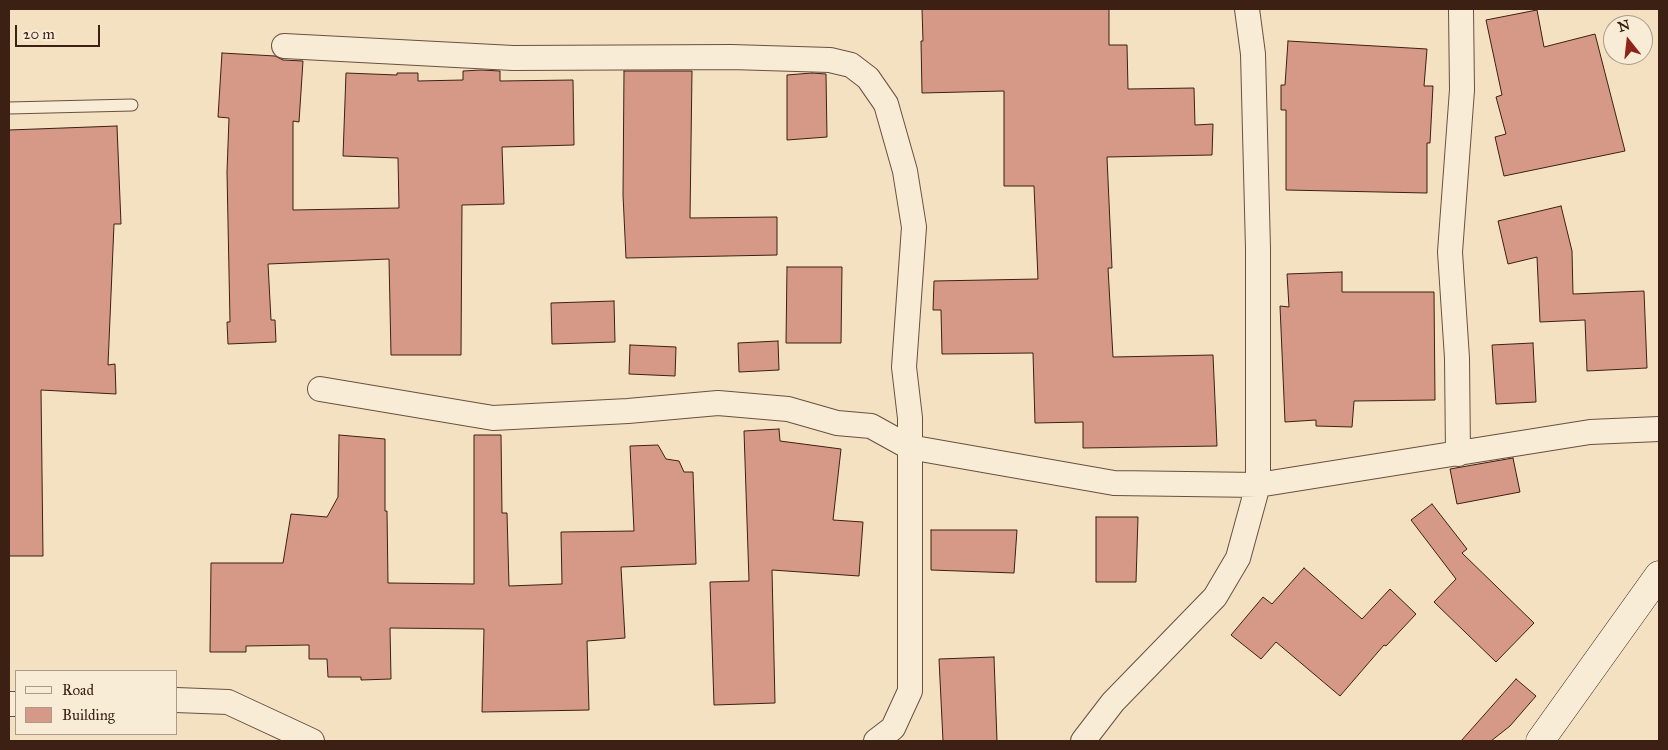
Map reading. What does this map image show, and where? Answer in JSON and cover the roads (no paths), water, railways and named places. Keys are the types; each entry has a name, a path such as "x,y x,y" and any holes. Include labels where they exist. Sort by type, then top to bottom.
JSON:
{"street":[{"path":"1083,741 1113,702 1215,597 1238,558 1258,485 1258,249 1253,54 1247,9"},
{"path":"1458,454 1457,358 1450,252 1462,90 1461,9"},
{"path":"284,46 513,58 731,57 830,60 852,65 868,78 886,104 905,171 914,227 904,366 910,418 910,690 894,728 876,741"},
{"path":"320,389 493,418 628,412 718,403 788,409 837,423 871,426 909,447 1114,483 1258,485 1590,432 1659,429"},
{"path":"1540,741 1659,575"},
{"path":"178,700 228,702 312,741"}],"lane":[{"path":"9,108 132,105"}]}
